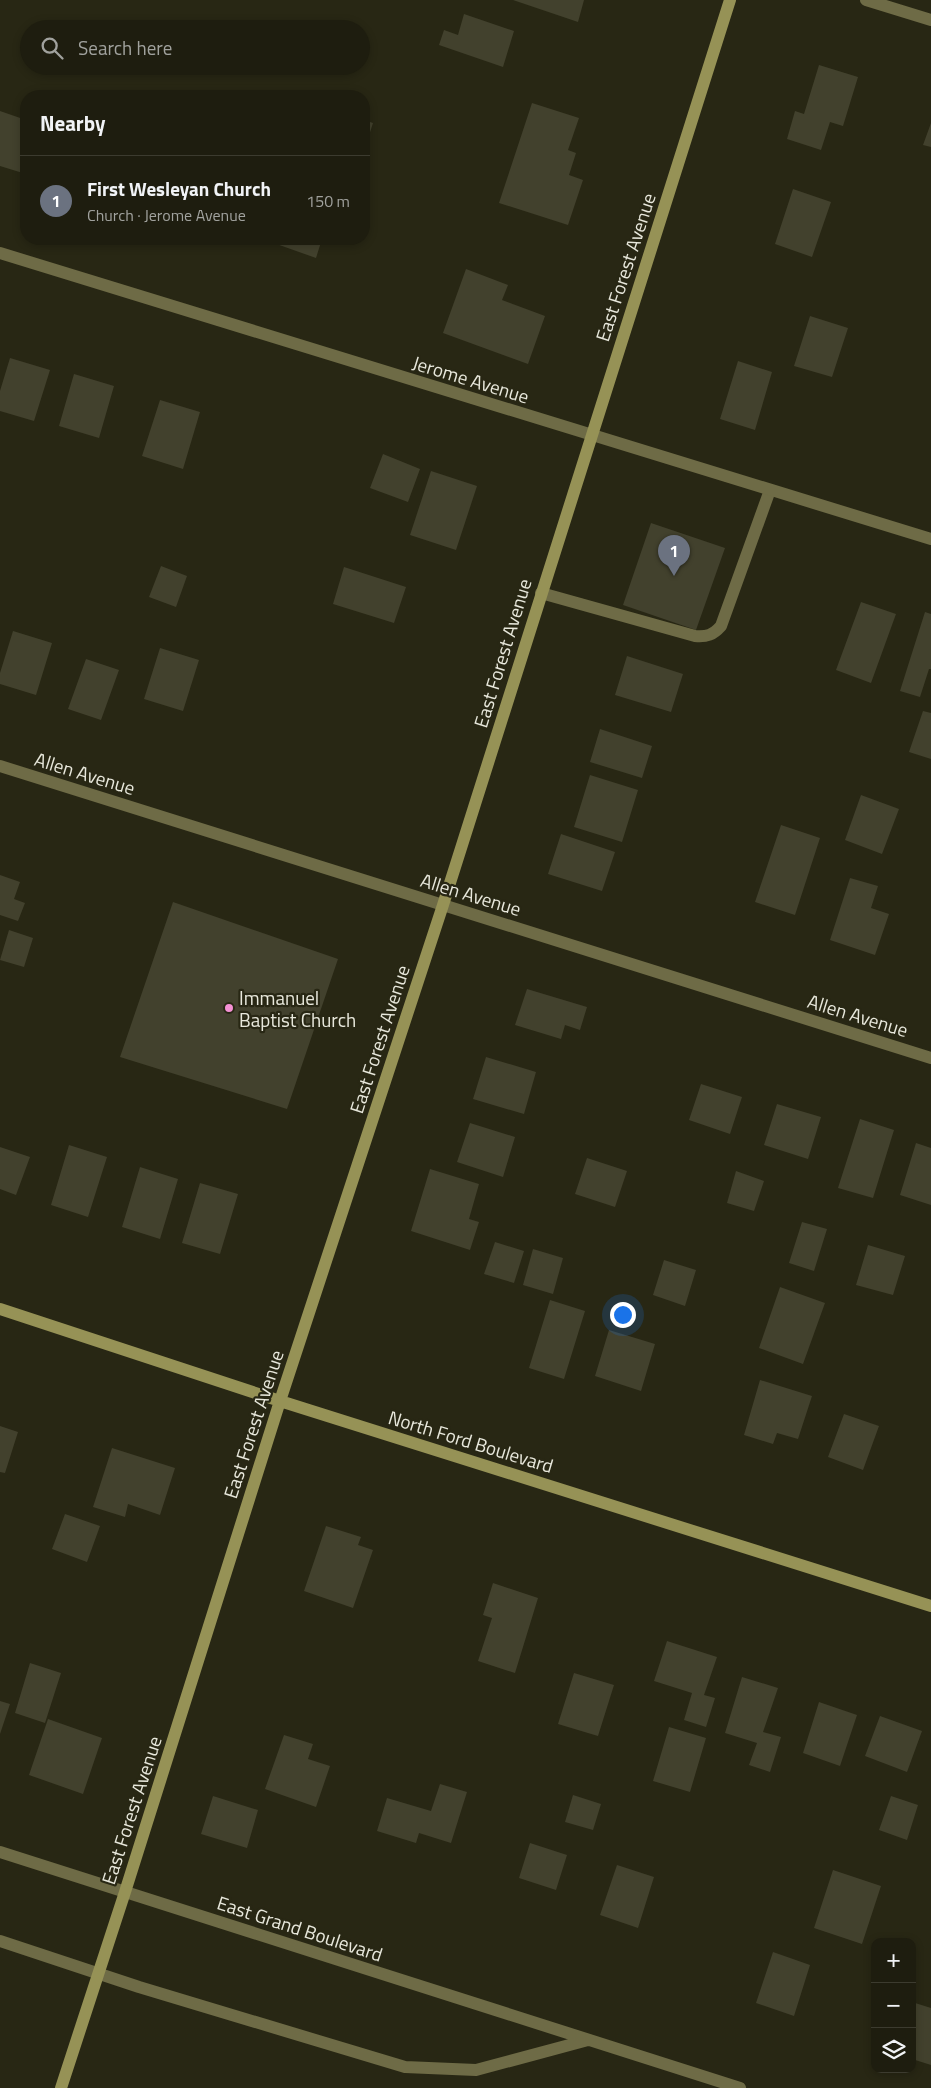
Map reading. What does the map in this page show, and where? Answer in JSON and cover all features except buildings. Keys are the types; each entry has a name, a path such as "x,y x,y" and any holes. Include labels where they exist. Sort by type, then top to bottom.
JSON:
{"street":[{"name":"East Forest Avenue","path":"61,2088 99,1974 280,1401 443,904 730,0"},
{"path":"866,0 931,20"},
{"name":"Jerome Avenue","path":"0,253 931,539"},
{"path":"541,593 695,636 704,637 714,633 721,626 770,490"},
{"name":"Allen Avenue","path":"0,766 931,1058"},
{"name":"North Ford Boulevard","path":"0,1309 280,1401 931,1606"},
{"name":"East Grand Boulevard","path":"0,1852 740,2088"},
{"path":"0,1941 99,1974 404,2067 476,2070 588,2040"}],"place":[{"name":"First Wesleyan Church","path":"674,576"},
{"name":"Immanuel Baptist Church","path":"229,1008"}]}
